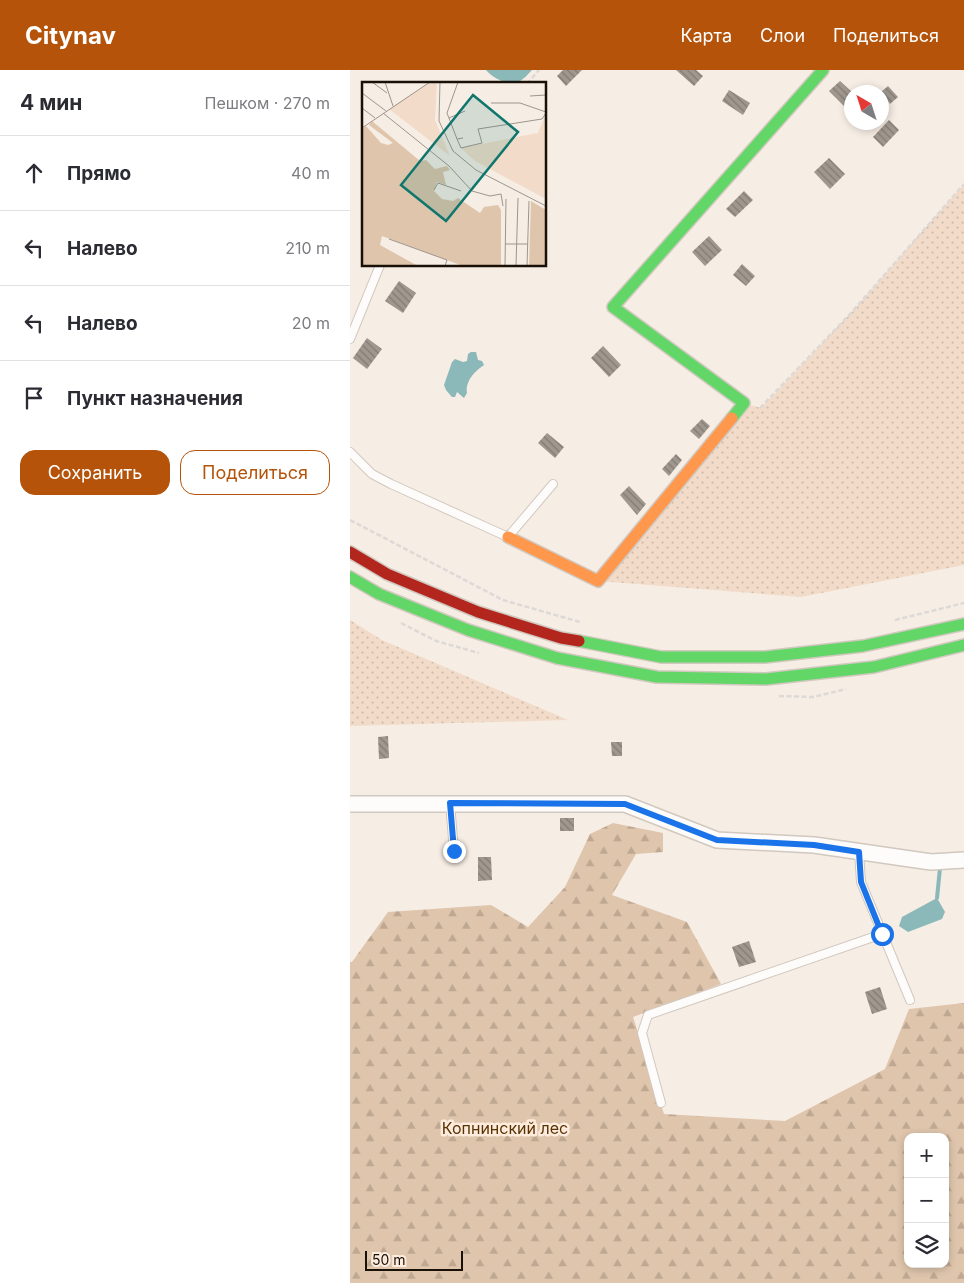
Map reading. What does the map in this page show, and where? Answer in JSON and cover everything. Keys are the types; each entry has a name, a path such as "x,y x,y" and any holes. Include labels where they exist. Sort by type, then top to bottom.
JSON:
{"main road":[{"path":"508,537 598,580 744,403 613,307 822,70"},
{"path":"350,552 387,574 478,612 561,638 661,658 765,657 863,646 964,624"},
{"path":"350,577 379,594 477,633 557,658 657,677 766,679 874,667 964,645"}],"street":[{"path":"350,804 625,804 717,840 814,845 931,862 964,860"}],"lane":[{"path":"350,339 380,266"},
{"path":"350,452 372,474 508,537 553,484"},
{"path":"450,803 454,851"},
{"path":"859,852 861,882 910,1000"},
{"path":"661,1103 642,1033 648,1015 882,934"}],"path":[{"path":"529,82 539,70"},
{"path":"744,403 761,408 851,313 964,184"},
{"path":"350,520 503,600 588,625"},
{"path":"888,621 964,603"}],"shaded area":[{"path":"964,184 964,565 801,597 598,581 744,403 761,408 851,313"},
{"path":"350,620 382,640 568,720 350,726"}],"green space":[{"name":"Копнинский лес","path":"613,823 663,833 663,852 636,854 612,895 687,922 721,984 633,1017 664,1114 785,1121 885,1069 909,1009 964,1003 964,1283 350,1283 350,962 352,962 388,912 491,905 528,927 565,887 590,834"}],"water":[{"path":"486,70 532,70 517,82 506,82 493,76"},
{"path":"476,352 478,360 482,361 484,365 469,380 467,393 464,398 457,392 455,397 452,397 444,385 452,362 455,359 463,362 467,361 468,354"},
{"path":"937,898 945,912 942,919 908,932 899,926 902,917"}],"building":[{"path":"563,70 582,70 566,86 557,76"},
{"path":"676,70 696,70 703,76 694,86"},
{"path":"840,81 844,85 844,106 829,91"},
{"path":"889,87 898,97 890,104 889,103"},
{"path":"729,90 750,103 743,115 722,101"},
{"path":"889,120 899,130 883,147 873,137 880,130 889,130"},
{"path":"829,158 845,174 830,189 814,172"},
{"path":"744,191 753,200 735,217 726,209"},
{"path":"709,236 722,250 705,266 692,252"},
{"path":"742,264 755,276 746,286 733,275"},
{"path":"399,281 416,293 403,313 385,301"},
{"path":"367,338 382,349 367,369 353,358"},
{"path":"603,346 621,365 609,377 591,358"},
{"path":"702,419 710,426 699,439 690,431"},
{"path":"547,433 564,447 555,458 538,443"},
{"path":"676,454 682,460 669,476 662,469"},
{"path":"629,486 646,504 637,515 620,495"},
{"path":"388,736 389,758 379,759 378,737"},
{"path":"611,742 622,742 622,756 612,756"},
{"path":"560,818 574,818 574,831 560,831"},
{"path":"478,857 491,857 492,880 478,881"},
{"path":"749,941 756,962 739,967 732,947"},
{"path":"880,987 887,1009 872,1014 865,992"}],"waterway":[{"path":"937,898 940,868"}],"traffic: fast":[{"path":"732,418 744,403 613,307 823,70"},
{"path":"350,577 379,594 468,630 557,658 657,677 766,679 874,667 964,645"},
{"path":"579,641 661,657 765,657 863,646 964,624"}],"traffic: slow":[{"path":"508,537 598,581 732,418"}],"traffic: jam":[{"path":"350,552 387,574 478,612 561,638 579,641"}],"route":[{"path":"454,851 450,803 625,804 717,840 814,845 859,852 861,882 882,934"}]}
